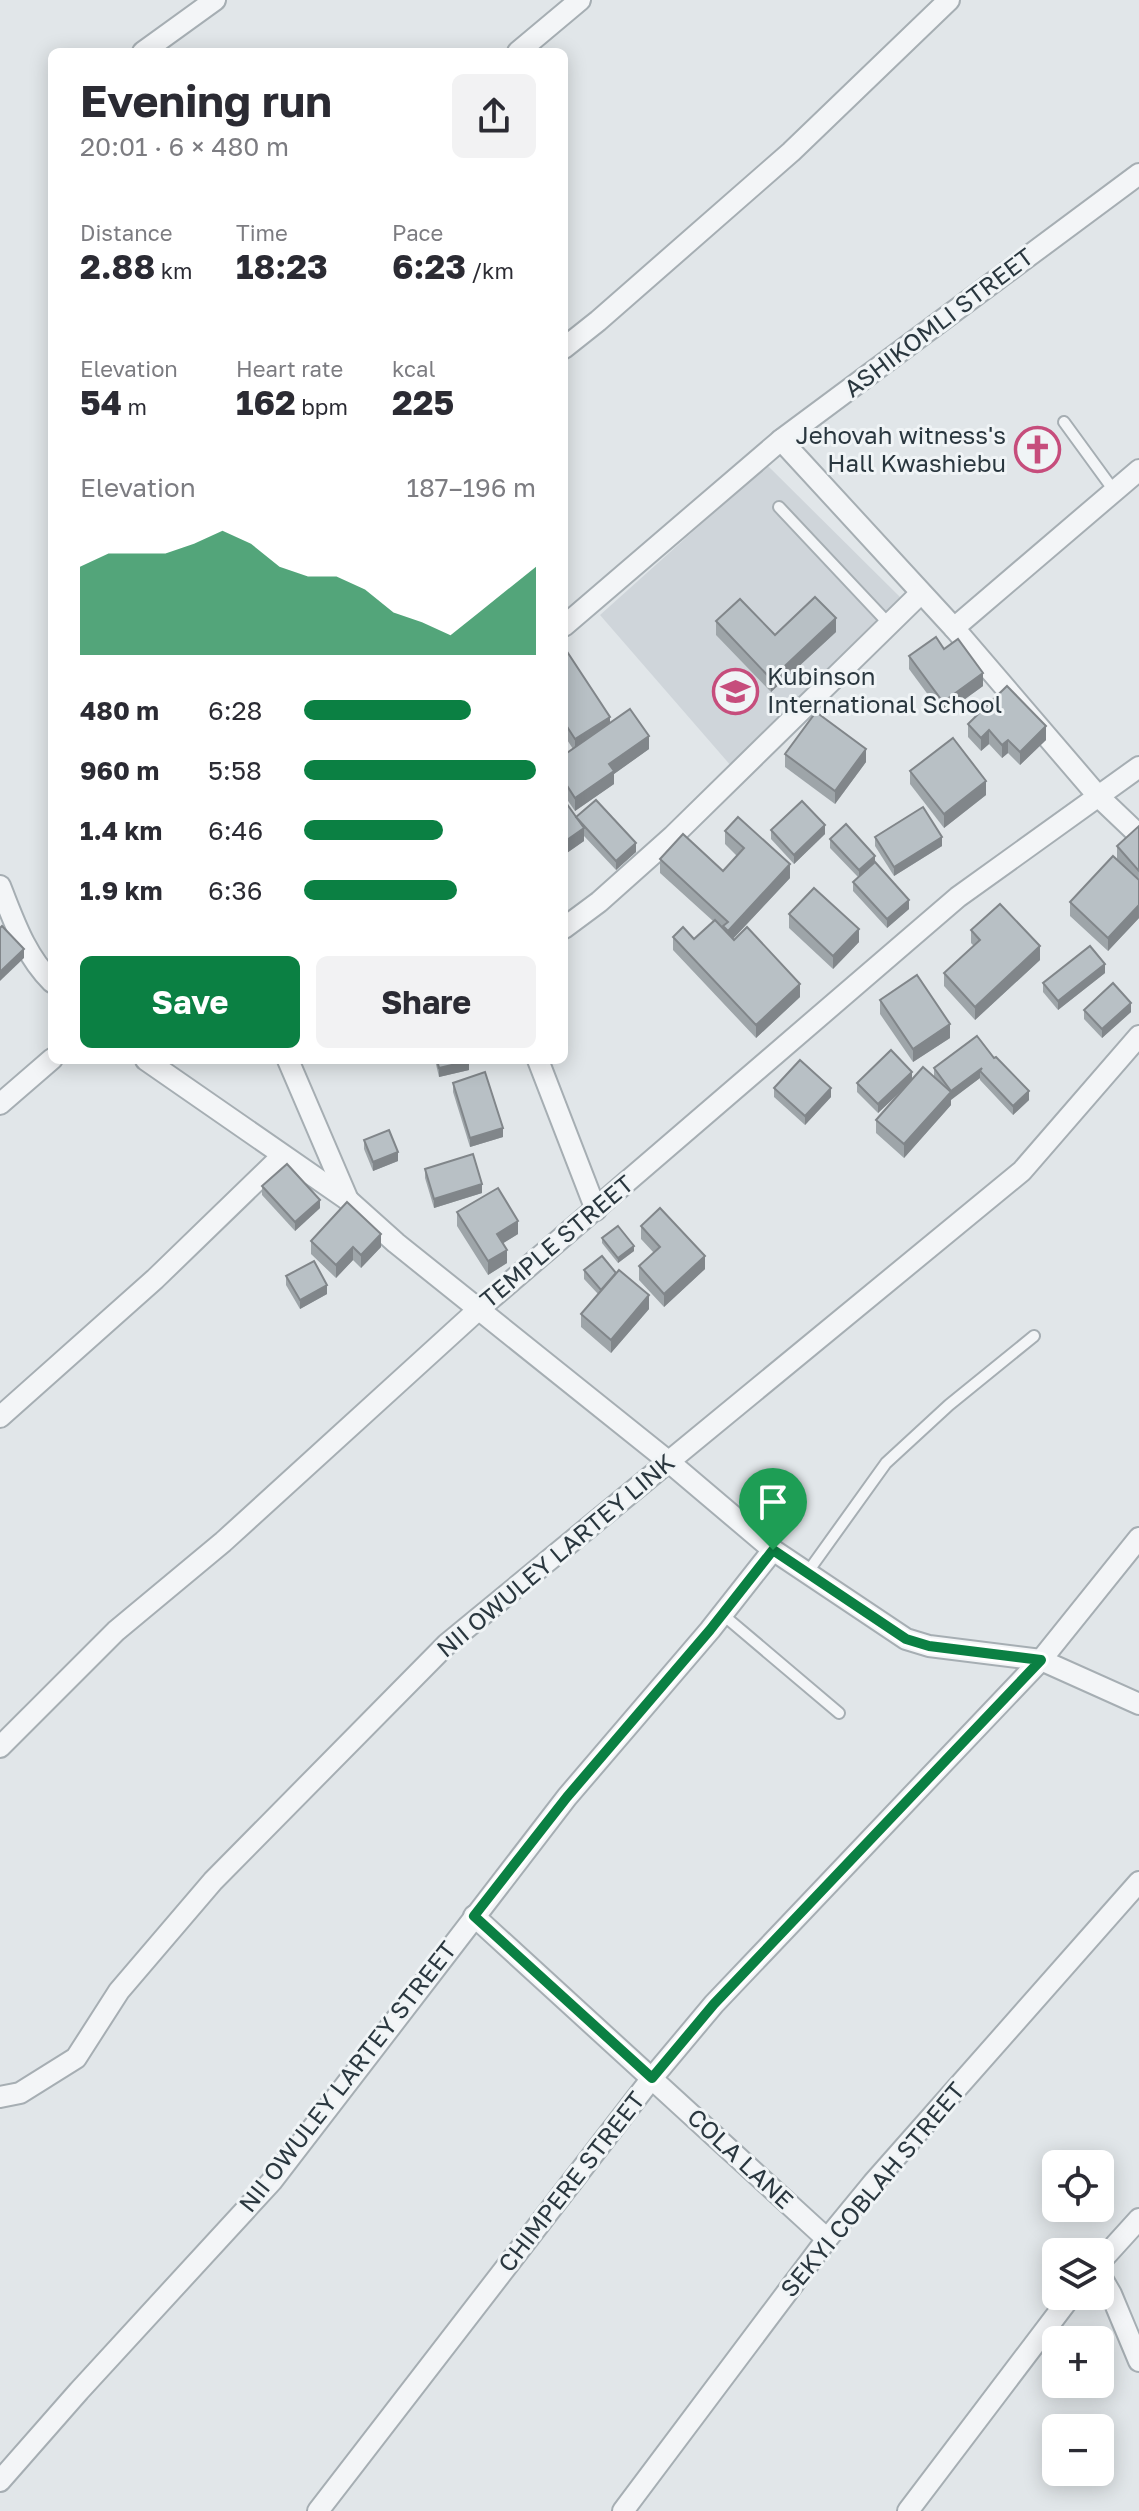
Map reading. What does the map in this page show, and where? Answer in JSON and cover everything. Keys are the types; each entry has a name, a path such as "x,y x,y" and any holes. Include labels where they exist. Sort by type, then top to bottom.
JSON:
{"street":[{"path":"149,48 215,0"},
{"path":"523,48 580,0"},
{"path":"568,345 791,152 949,0"},
{"name":"ASHIKOMLI STREET","path":"568,623 781,440 1139,174"},
{"path":"781,440 954,628 1098,796 1139,835"},
{"path":"954,628 1139,470"},
{"path":"568,925 599,902 673,836 920,594"},
{"name":"TEMPLE STREET","path":"0,1747 116,1631 223,1542 479,1309 958,897 1139,767"},
{"path":"0,886 24,946 48,978"},
{"name":"NII OWULEY LARTEY LINK","path":"0,2097 20,2093 76,2058 119,1991 213,1881 447,1644 1022,1171 1139,1036"},
{"path":"0,1104 48,1062"},
{"path":"152,1064 348,1200 396,1243 668,1461 773,1550 906,1639 929,1646 1041,1660 1139,1704"},
{"path":"290,1064 348,1200"},
{"path":"540,1064 596,1210"},
{"path":"0,1417 155,1279 282,1156"},
{"name":"CHIMPERE STREET","path":"318,2511 652,2078 714,2004 1041,1660 1139,1538"},
{"name":"NII OWULEY LARTEY STREET","path":"0,2481 272,2181 567,1797 773,1550"},
{"name":"SEKYI COBLAH STREET","path":"623,2511 827,2239 1139,1882"},
{"name":"COLA LANE","path":"474,1916 827,2239"},
{"path":"1114,2247 1139,2219"},
{"path":"1114,2301 1139,2361"},
{"path":"908,2511 1060,2310"}],"lane":[{"path":"1064,422 1115,492"},
{"path":"779,507 889,624"},
{"path":"807,1573 886,1463 949,1405 1034,1336"},
{"path":"722,1614 839,1713"}],"shaded area":[{"name":"Kubinson International School","path":"767,465 900,597 732,767 600,615"}],"building":[{"path":"815,597 836,618 771,679 716,621 740,599 775,635"},
{"path":"936,637 944,649 958,639 983,673 943,702 909,656"},
{"path":"568,653 610,717 575,739 568,728"},
{"path":"1007,686 1046,726 1020,752 1008,740 1002,745 989,730 981,738 968,724"},
{"path":"630,709 649,736 609,764 614,771 575,798 568,787 568,752"},
{"path":"816,712 866,749 835,791 785,754"},
{"path":"953,738 986,781 944,814 910,771"},
{"path":"596,800 636,843 616,861 576,817"},
{"path":"802,801 825,825 794,855 771,830"},
{"path":"568,806 584,828 568,839"},
{"path":"923,807 942,837 894,867 875,837"},
{"path":"738,817 790,864 728,931 723,926 728,922 660,859 683,834 723,871 744,848 725,831"},
{"path":"846,824 875,856 859,870 830,839"},
{"path":"1139,826 1139,871 1117,846"},
{"path":"1113,856 1139,880 1139,905 1108,938 1070,902"},
{"path":"875,862 909,900 887,919 853,882"},
{"path":"814,888 859,929 833,956 789,914"},
{"path":"1000,904 1040,946 975,1007 944,973 980,940 971,930"},
{"path":"715,920 734,940 747,927 800,984 756,1025 673,937 683,927 694,939"},
{"path":"2,926 24,949 0,972 0,928"},
{"path":"1090,946 1105,964 1058,1001 1043,983"},
{"path":"917,975 950,1024 913,1049 880,1000"},
{"path":"1113,983 1131,1003 1102,1029 1084,1010"},
{"path":"977,1036 994,1058 1029,1091 1013,1106 980,1071 982,1068 951,1091 934,1068"},
{"path":"891,1050 912,1072 878,1104 857,1083"},
{"path":"800,1060 831,1088 805,1116 774,1088"},
{"path":"923,1067 951,1092 904,1144 876,1120"},
{"path":"485,1072 503,1128 470,1138 453,1083"},
{"path":"389,1130 398,1152 373,1162 364,1140"},
{"path":"473,1154 482,1184 434,1199 425,1169"},
{"path":"287,1164 320,1200 295,1222 262,1186"},
{"path":"498,1188 518,1221 497,1234 507,1250 488,1261 457,1212"},
{"path":"347,1202 381,1234 361,1255 353,1247 336,1265 311,1241"},
{"path":"660,1208 705,1256 664,1294 639,1266 660,1247 641,1226"},
{"path":"618,1226 634,1246 618,1258 602,1238"},
{"path":"602,1256 616,1273 601,1290 584,1270"},
{"path":"314,1261 327,1285 300,1300 286,1276"},
{"path":"619,1270 649,1295 611,1340 581,1314"}],"place":[{"name":"Jehovah witness's Hall Kwashiebu","path":"1037,450"},
{"name":"Kubinson International School","path":"736,691"}],"route":[{"path":"773,1550 906,1639 929,1646 1041,1660 714,2004 652,2078 474,1916 567,1797 710,1630 773,1550"}]}
